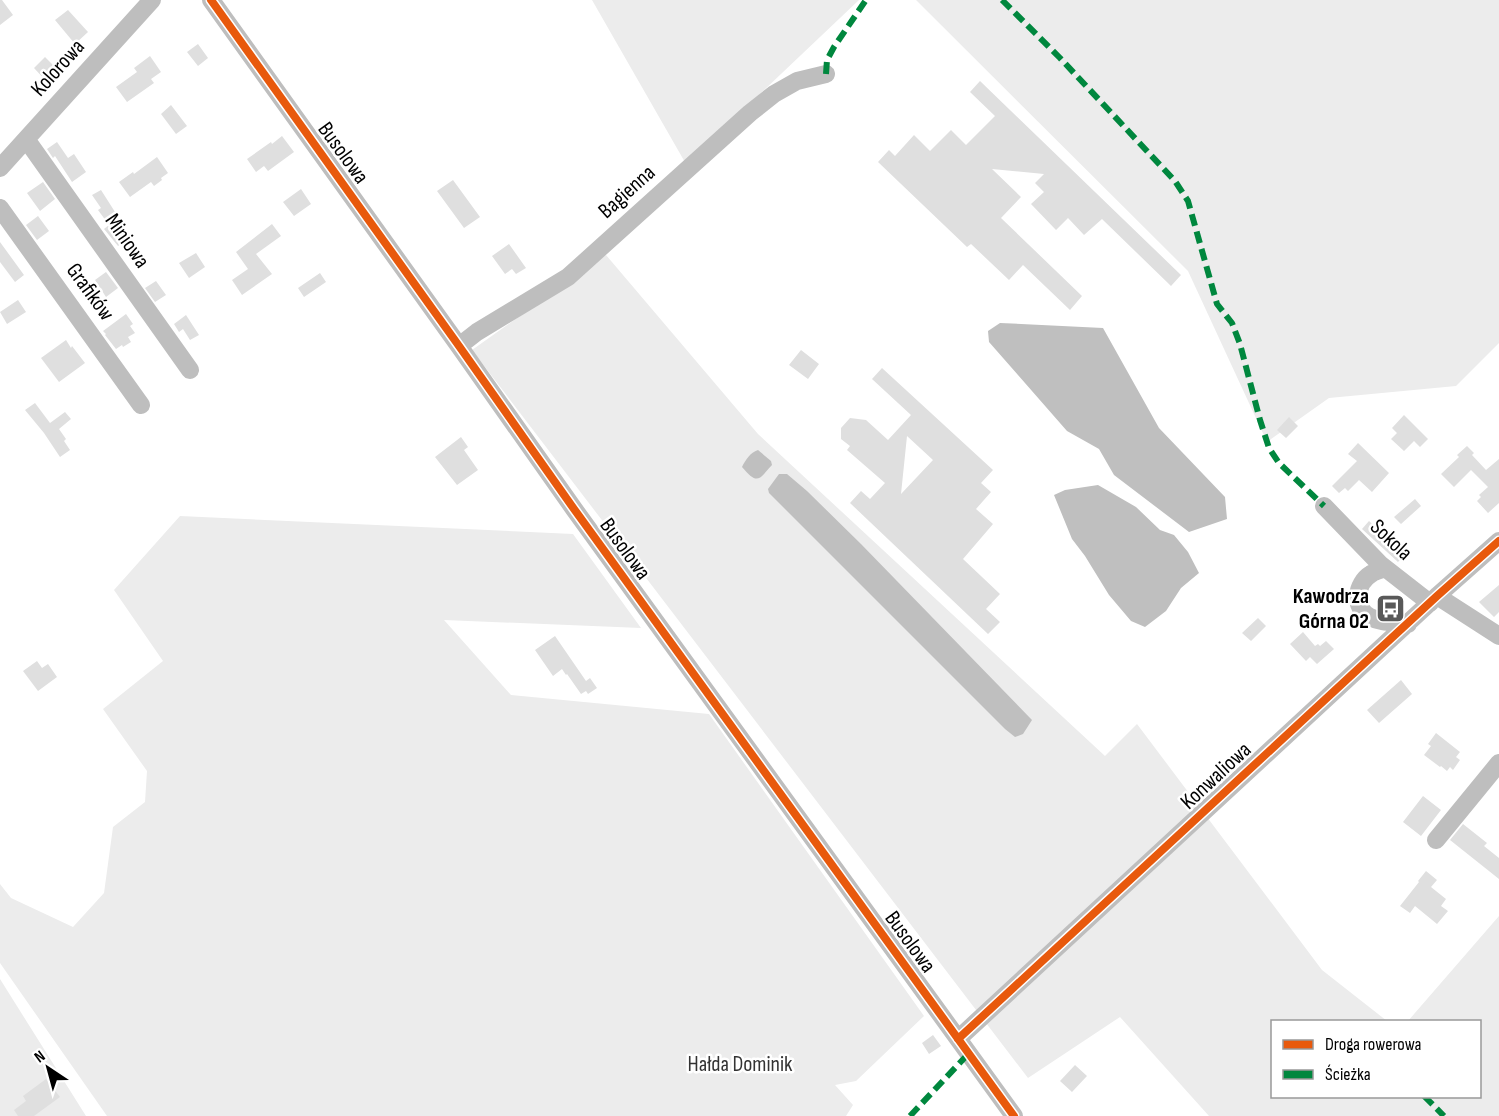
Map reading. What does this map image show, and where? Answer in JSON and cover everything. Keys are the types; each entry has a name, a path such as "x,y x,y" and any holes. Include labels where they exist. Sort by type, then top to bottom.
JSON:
{"street":[{"name":"Kolorowa","path":"0,168 152,0"},
{"name":"Busolowa","path":"211,0 574,509 1014,1116"},
{"name":"Bagienna","path":"459,346 477,332 568,277 774,94 797,81 826,74"},
{"name":"Miniowa","path":"26,139 190,370"},
{"name":"Grafików","path":"0,208 141,405"},
{"name":"Sokola","path":"1324,506 1385,568 1434,600 1499,636"},
{"name":"Konwaliowa","path":"958,1039 1499,541"},
{"path":"1385,568 1370,574 1360,586 1357,598 1360,608 1367,616 1378,621 1408,624"},
{"path":"1436,840 1499,763"}],"green space":[{"path":"592,0 859,0 686,164"},
{"path":"916,0 1499,0 1499,343 1456,386 1329,398 1267,442 1188,271"},
{"path":"606,255 758,434 1105,756 1137,724 1322,970 1386,1020 1271,1020 1271,1098 1481,1098 1481,1020 1409,1020 1499,916 1499,1116 1209,1116 1120,1017 1028,1078 472,350"},
{"name":"Hałda Dominik","path":"180,516 573,534 641,628 444,620 511,695 709,714 924,1016 856,1081 835,1085 853,1105 846,1116 107,1116 0,963 0,884 11,898 73,927 104,893 113,827 145,802 147,771 103,709 163,661 114,590"},
{"path":"0,979 86,1116 0,1116"}],"shaded area":[{"path":"1000,323 1103,328 1159,428 1225,497 1227,519 1189,532 1114,475 1099,449 1067,431 989,342 988,331"},
{"path":"758,450 771,461 772,465 761,477 755,478 742,467"},
{"path":"779,474 787,474 807,491 1032,720 1023,734 1015,737 1005,729 769,493 768,489"},
{"path":"1098,485 1136,507 1160,530 1174,535 1188,552 1199,573 1181,588 1166,611 1145,627 1131,621 1109,595 1072,539 1054,495 1065,490"}],"building":[{"path":"0,0 13,15 0,25"},
{"path":"68,10 88,32 75,44 55,20"},
{"path":"198,44 208,58 198,66 187,52"},
{"path":"150,56 161,72 151,79 154,83 127,102 116,87 137,72 134,68"},
{"path":"45,57 57,69 46,81 34,68"},
{"path":"980,81 1181,275 1171,286 1102,219 1084,235 1068,218 1056,230 1031,204 1044,192 1035,183 1044,174 992,169 1021,197 1001,218 1082,296 1070,310 1023,265 1009,280 971,244 967,247 878,162 889,150 895,156 914,135 930,151 951,130 966,145 995,116 970,92"},
{"path":"171,105 187,126 176,134 161,114"},
{"path":"282,136 294,152 268,171 264,166 256,172 247,159"},
{"path":"57,142 68,158 74,154 86,172 72,182 55,156 53,158 47,149"},
{"path":"157,157 168,173 154,186 151,182 130,197 119,182"},
{"path":"453,180 480,217 464,228 437,191"},
{"path":"43,182 55,199 40,211 27,193"},
{"path":"301,189 311,204 294,216 283,202"},
{"path":"101,190 131,237 118,246 104,229 109,225 98,210 101,208 92,195"},
{"path":"38,216 49,231 37,240 26,225"},
{"path":"272,224 281,236 256,254 272,274 242,295 232,280 248,269 236,252"},
{"path":"0,242 24,275 15,282 0,262"},
{"path":"509,244 526,268 516,274 512,269 505,274 492,256"},
{"path":"196,253 205,267 189,278 179,263"},
{"path":"106,272 118,288 106,297 95,280"},
{"path":"320,273 326,282 304,297 298,288"},
{"path":"156,281 166,295 155,302 145,288"},
{"path":"18,300 26,312 7,324 0,312"},
{"path":"126,314 133,324 130,326 135,333 128,337 131,342 116,349 103,331"},
{"path":"186,315 199,335 190,340 183,329 179,332 174,324"},
{"path":"66,340 85,363 59,382 41,358"},
{"path":"801,350 819,364 808,379 789,365"},
{"path":"882,368 993,470 981,483 991,492 976,509 993,524 963,559 1000,594 986,609 1000,622 988,634 850,503 861,491 870,499 885,483 847,450 850,446 841,439 841,428 850,418 866,420 888,440 911,415 872,379","holes":["907,436 933,460 901,494"]},
{"path":"35,403 50,423 65,412 71,419 59,429 70,450 60,457 25,410"},
{"path":"1404,415 1428,439 1420,447 1414,441 1404,451 1391,439 1397,433 1392,428"},
{"path":"1289,417 1298,426 1286,438 1277,430"},
{"path":"461,437 468,447 464,450 478,470 457,485 435,457"},
{"path":"1358,443 1389,473 1372,492 1359,480 1348,491 1345,488 1339,493 1332,486 1357,461 1348,454"},
{"path":"1467,446 1486,470 1499,459 1499,503 1488,513 1477,501 1481,497 1479,495 1488,487 1471,470 1454,487 1441,474"},
{"path":"1415,499 1421,506 1401,524 1394,517"},
{"path":"1369,521 1405,554 1398,562 1362,529"},
{"path":"1499,585 1499,612 1494,617 1479,602"},
{"path":"1258,618 1266,626 1251,641 1242,633"},
{"path":"1303,632 1315,646 1318,644 1320,646 1326,641 1334,649 1317,664 1310,657 1306,661 1290,644"},
{"path":"555,636 586,681 590,678 597,688 588,694 586,691 581,694 562,669 553,676 535,650"},
{"path":"37,661 42,668 48,664 57,677 38,691 23,671"},
{"path":"1401,680 1412,694 1379,723 1367,710"},
{"path":"1436,733 1460,752 1456,757 1460,760 1453,770 1450,767 1447,771 1424,755 1431,746 1428,744"},
{"path":"1423,796 1441,810 1421,836 1403,822"},
{"path":"1463,824 1487,843 1484,846 1499,858 1499,879 1450,840"},
{"path":"1426,871 1437,880 1431,887 1446,899 1441,906 1448,911 1437,924 1415,906 1410,913 1400,906"},
{"path":"933,1035 941,1046 929,1054 922,1043"},
{"path":"1075,1065 1087,1076 1072,1092 1060,1081"},
{"path":"46,1079 60,1097 34,1116 18,1116 14,1110 26,1101 23,1096"}],"marked path":[{"path":"826,74 827,60 834,47 866,0"},
{"path":"1002,0 1060,58 1175,181 1188,201 1217,304 1232,323 1240,344 1269,448 1279,463 1324,506"},
{"path":"910,1116 969,1053"},
{"path":"1426,1098 1444,1116"}],"cycle path":[{"path":"211,0 574,509 1014,1116"},
{"path":"958,1039 1499,541"}],"place":[{"name":"Kawodrza Górna 02","path":"1390,609"}]}
